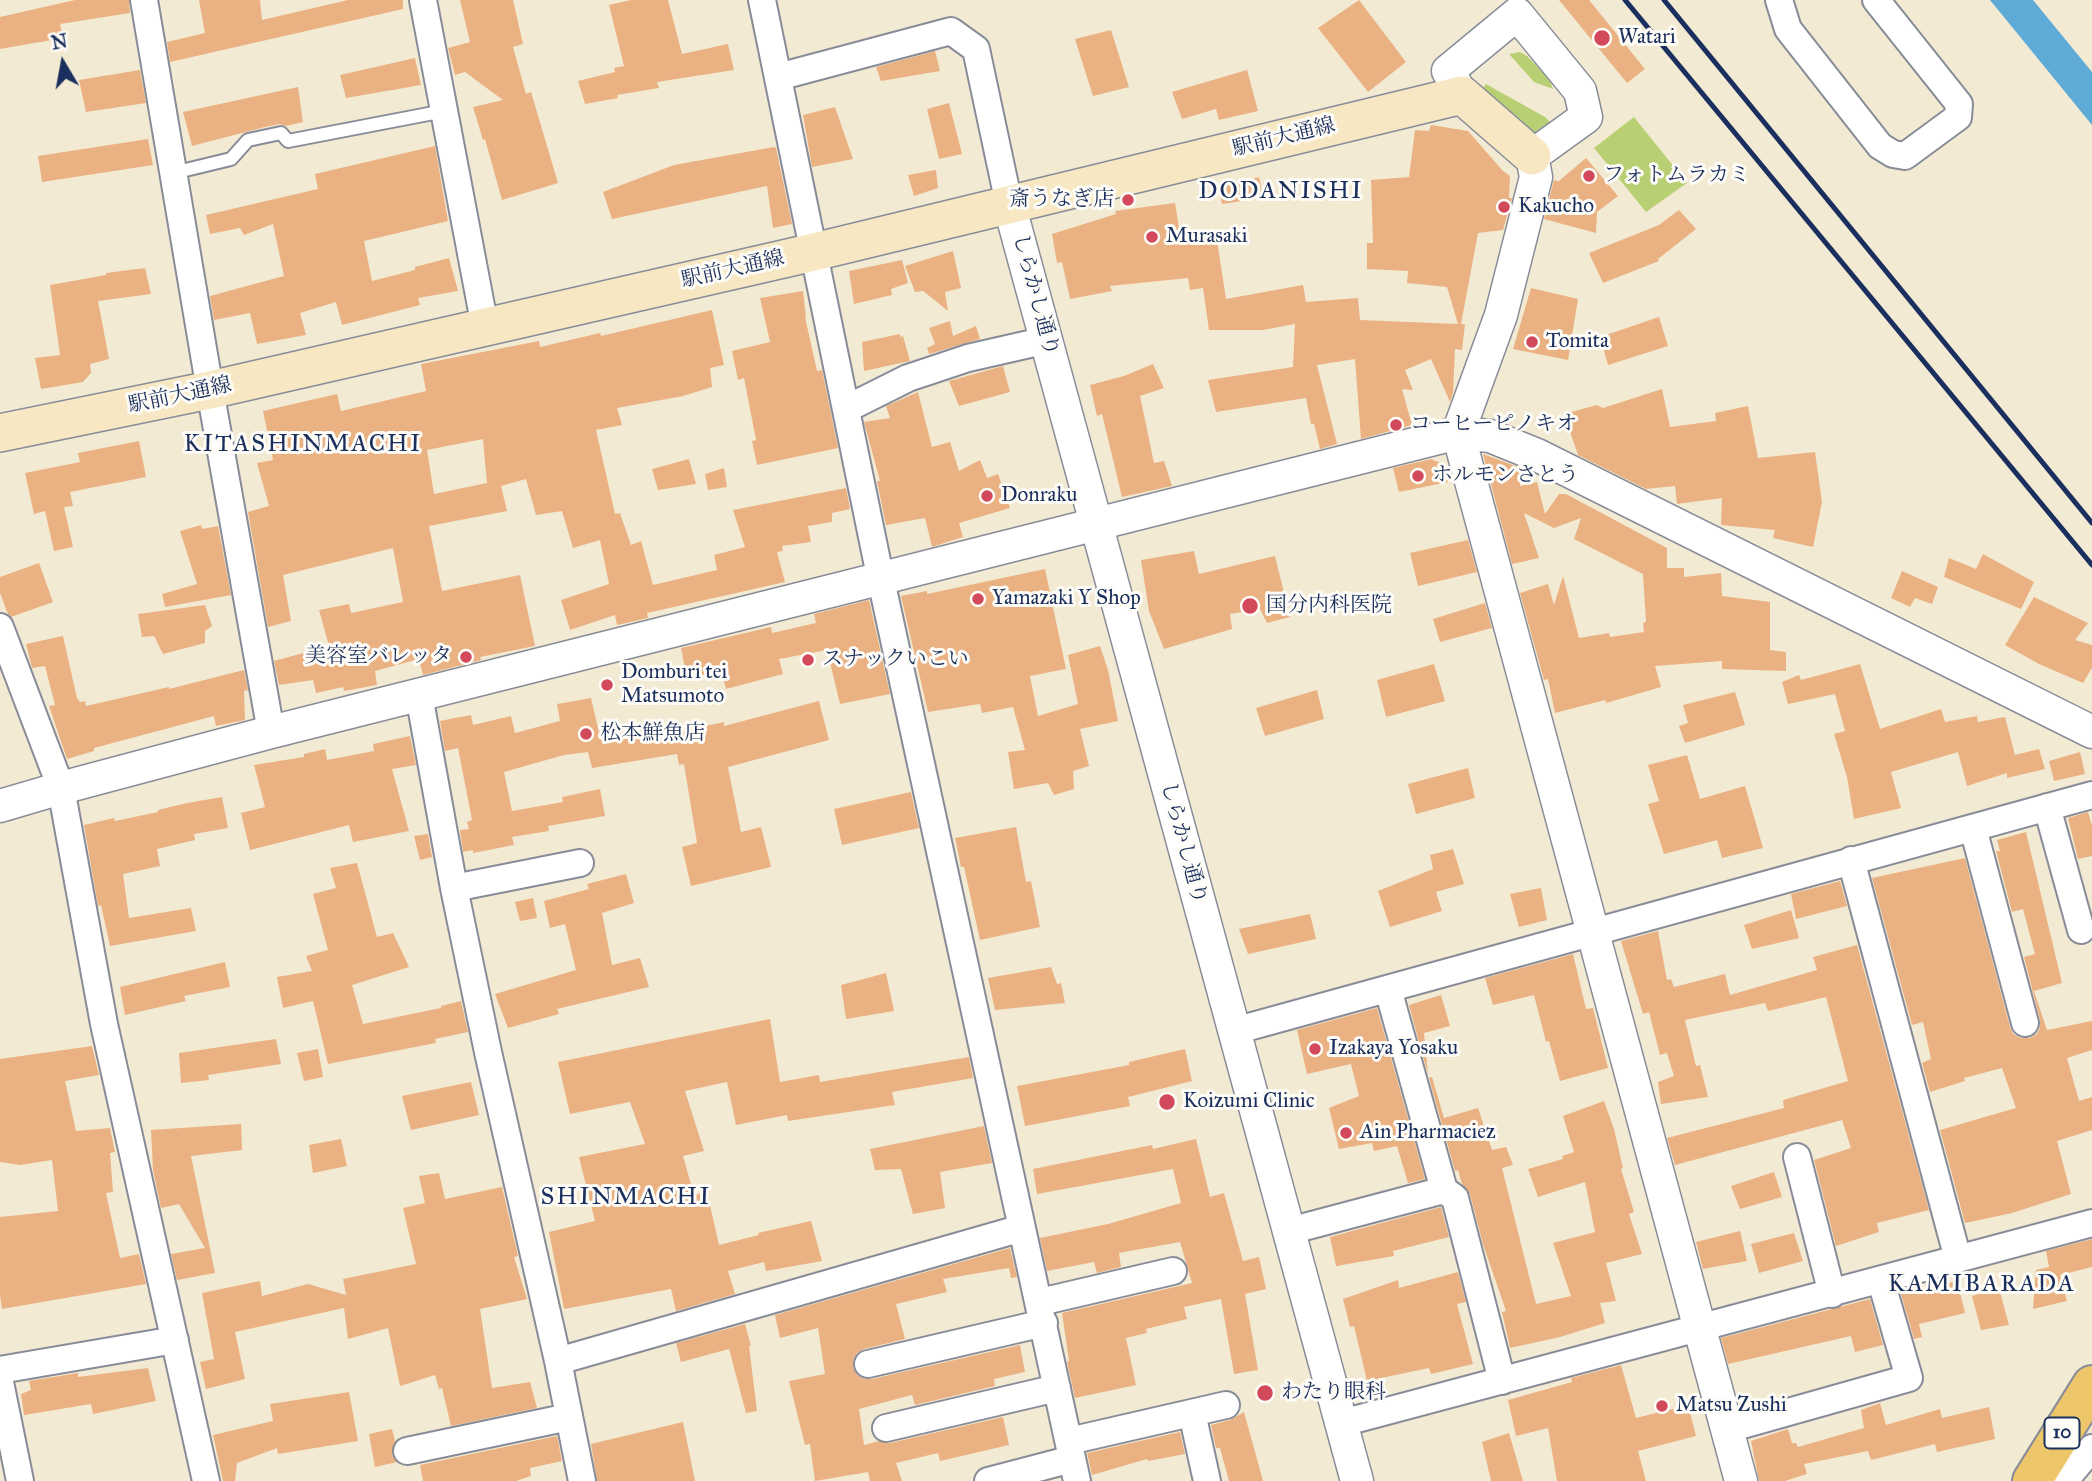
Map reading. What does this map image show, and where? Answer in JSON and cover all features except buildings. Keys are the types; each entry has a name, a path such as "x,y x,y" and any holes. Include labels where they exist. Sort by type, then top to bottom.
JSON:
{"main road":[{"name":"駅前大通線","path":"0,433 209,390 814,252 1462,95"},
{"path":"1462,95 1532,156"},
{"name":"10","path":"2032,1481 2092,1385"}],"street":[{"path":"144,0 209,390 271,732"},
{"path":"423,0 485,327"},
{"path":"762,0 881,578 1073,1460"},
{"path":"1779,0 1788,29 1880,146 1893,154 1905,156 1958,117 1959,104 1876,0"},
{"path":"1462,95 1448,71 1517,14 1580,91 1586,117 1532,156 1536,177 1501,315 1458,433 1741,1481"},
{"path":"778,77 951,31 976,49 1009,204"},
{"name":"しらかし通り","path":"1009,204 1357,1481"},
{"path":"846,409 920,374 968,358 1047,340"},
{"path":"0,806 271,732 1458,433 1490,436 1537,455 2092,732"},
{"path":"0,627 61,788 104,1024 206,1481"},
{"path":"419,695 454,888 488,1052 558,1361 582,1481"},
{"path":"1234,1031 2092,795"},
{"path":"2047,807 2081,930"},
{"path":"1973,828 2025,1023"},
{"path":"1852,860 1958,1259"},
{"path":"454,888 580,863"},
{"path":"1388,989 1444,1190 1455,1198 1502,1381"},
{"path":"1797,1157 1832,1294"},
{"path":"1289,1231 1444,1190"},
{"path":"1342,1423 2092,1223"},
{"path":"558,1361 1022,1228"},
{"path":"868,1364 1173,1271"},
{"path":"1728,1429 1909,1378 1881,1281"},
{"path":"0,1370 175,1340"},
{"path":"0,1382 20,1481"},
{"path":"886,1428 1057,1388"},
{"path":"988,1481 1073,1460 1192,1413 1226,1405"},
{"path":"1192,1413 1208,1481"},
{"path":"407,1451 569,1417"},
{"path":"2060,1481 2066,1479 2092,1448"}],"lane":[{"path":"173,173 231,159 248,140 281,133 288,141 444,111"}],"green space":[{"path":"1520,52 1549,79 1553,89 1534,82 1509,54"},
{"path":"1486,84 1545,117 1551,127 1540,136 1522,137 1483,88"},
{"path":"1634,117 1687,183 1646,212 1594,148"}],"water":[{"path":"1990,0 2033,0 2092,72 2092,125"}],"railway":[{"path":"1625,0 2092,565"},
{"path":"1664,0 2092,523"}],"place":[{"name":"Watari","path":"1602,38"},
{"name":"フォトムラカミ","path":"1589,176"},
{"name":"斎うなぎ店","path":"1128,200"},
{"name":"Kakucho","path":"1504,207"},
{"name":"Murasaki","path":"1152,237"},
{"name":"Tomita","path":"1532,342"},
{"name":"コーヒーピノキオ","path":"1396,425"},
{"name":"ホルモンさとう","path":"1418,476"},
{"name":"Donraku","path":"987,496"},
{"name":"Yamazaki Y Shop","path":"978,599"},
{"name":"国分内科医院","path":"1250,606"},
{"name":"美容室バレッタ","path":"466,657"},
{"name":"スナックいこい","path":"808,660"},
{"name":"Domburi tei Matsumoto","path":"607,685"},
{"name":"松本鮮魚店","path":"586,734"},
{"name":"Izakaya Yosaku","path":"1315,1049"},
{"name":"Koizumi Clinic","path":"1167,1102"},
{"name":"Ain Pharmaciez","path":"1346,1133"},
{"name":"わたり眼科","path":"1265,1393"},
{"name":"Matsu Zushi","path":"1662,1406"}],"district":[{"name":"DODANISHI","path":"1281,192"},
{"name":"KITASHINMACHI","path":"303,445"},
{"name":"SHINMACHI","path":"626,1198"},
{"name":"KAMIBARADA","path":"1982,1285"}]}
